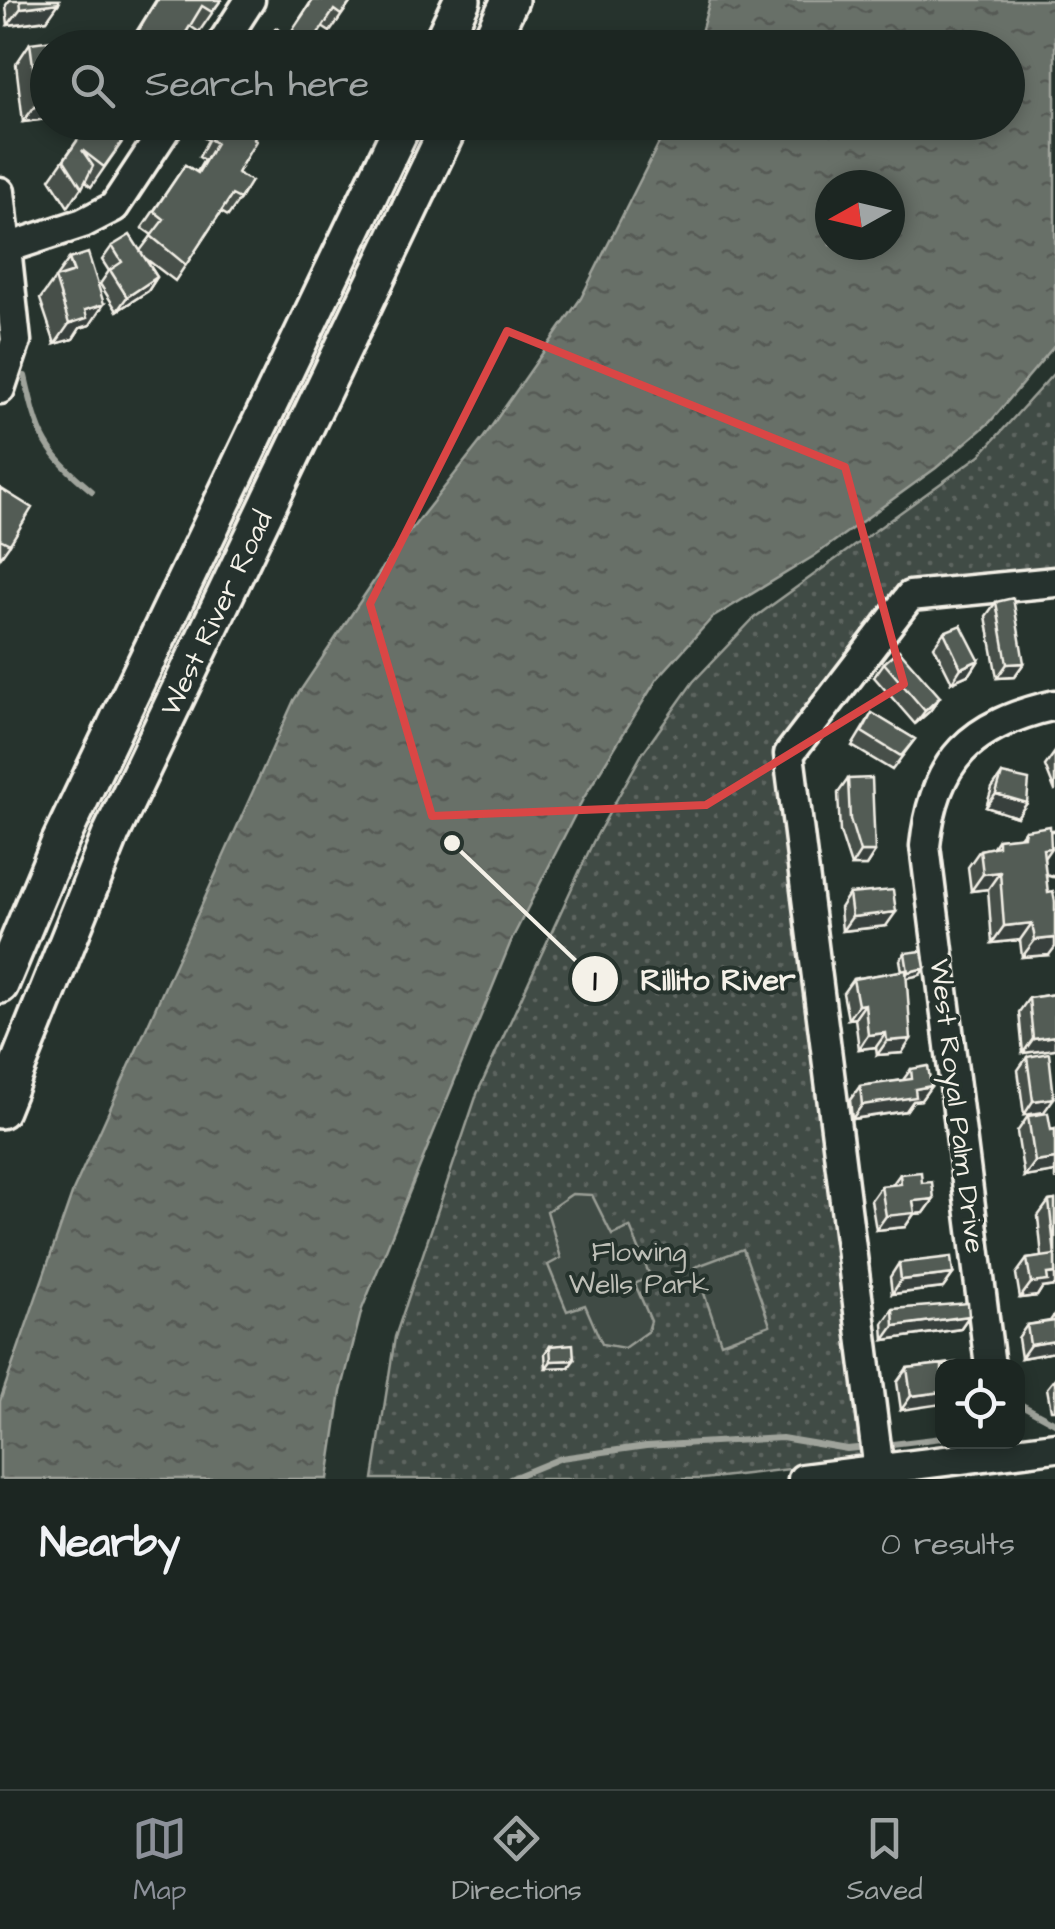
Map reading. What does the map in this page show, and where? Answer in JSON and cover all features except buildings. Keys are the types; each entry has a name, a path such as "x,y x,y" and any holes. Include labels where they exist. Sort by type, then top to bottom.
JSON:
{"main road":[{"path":"448,30 462,0"},
{"path":"496,30 510,0"},
{"name":"West River Road","path":"0,985 59,844 395,140"},
{"name":"West River Road","path":"0,1110 112,834 442,140"},
{"path":"316,305 353,326"}],"street":[{"path":"231,30 250,0"},
{"path":"7,248 82,223 114,207 158,140"},
{"path":"0,192 16,341 0,389"},
{"path":"910,1472 789,754 910,596 1055,582"},
{"name":"West Royal Palm Drive","path":"989,1359 925,846 930,802 946,766 982,730 1055,705"},
{"path":"1055,846 1055,861"},
{"path":"1025,1447 1055,1447"},
{"path":"803,1479 910,1472 996,1449"}],"highlighted area":[{"path":"507,331 845,467 904,684 706,805 432,816 370,604"}],"green space":[{"name":"Flowing Wells Park","path":"1055,372 1055,576 906,592 783,753 876,1459 703,1479 373,1479 395,1337 477,1094 593,842 642,754 693,682 754,618 980,455"},
{"path":"572,1194 592,1195 612,1235 630,1227 650,1276 635,1284 651,1321 648,1331 624,1348 602,1344 585,1305 567,1311 548,1265 561,1258 547,1211"},
{"path":"743,1249 770,1325 721,1343 695,1267"}],"water":[{"path":"710,0 1055,0 1055,345 990,422 936,468 814,556 712,618 657,679 583,799 512,939 362,1309 341,1392 328,1479 0,1479 0,1401 73,1191 294,700 392,554 484,437 581,298 660,140 1025,140 1025,30 702,30"}],"waterway":[{"path":"25,376 46,442 63,465 92,491"},
{"path":"1025,1407 1055,1423"},
{"path":"510,1479 561,1458 646,1446 782,1438 847,1449 867,1447"},
{"path":"884,1445 935,1439"}],"place":[{"name":"Rillito River","path":"452,843"}]}
